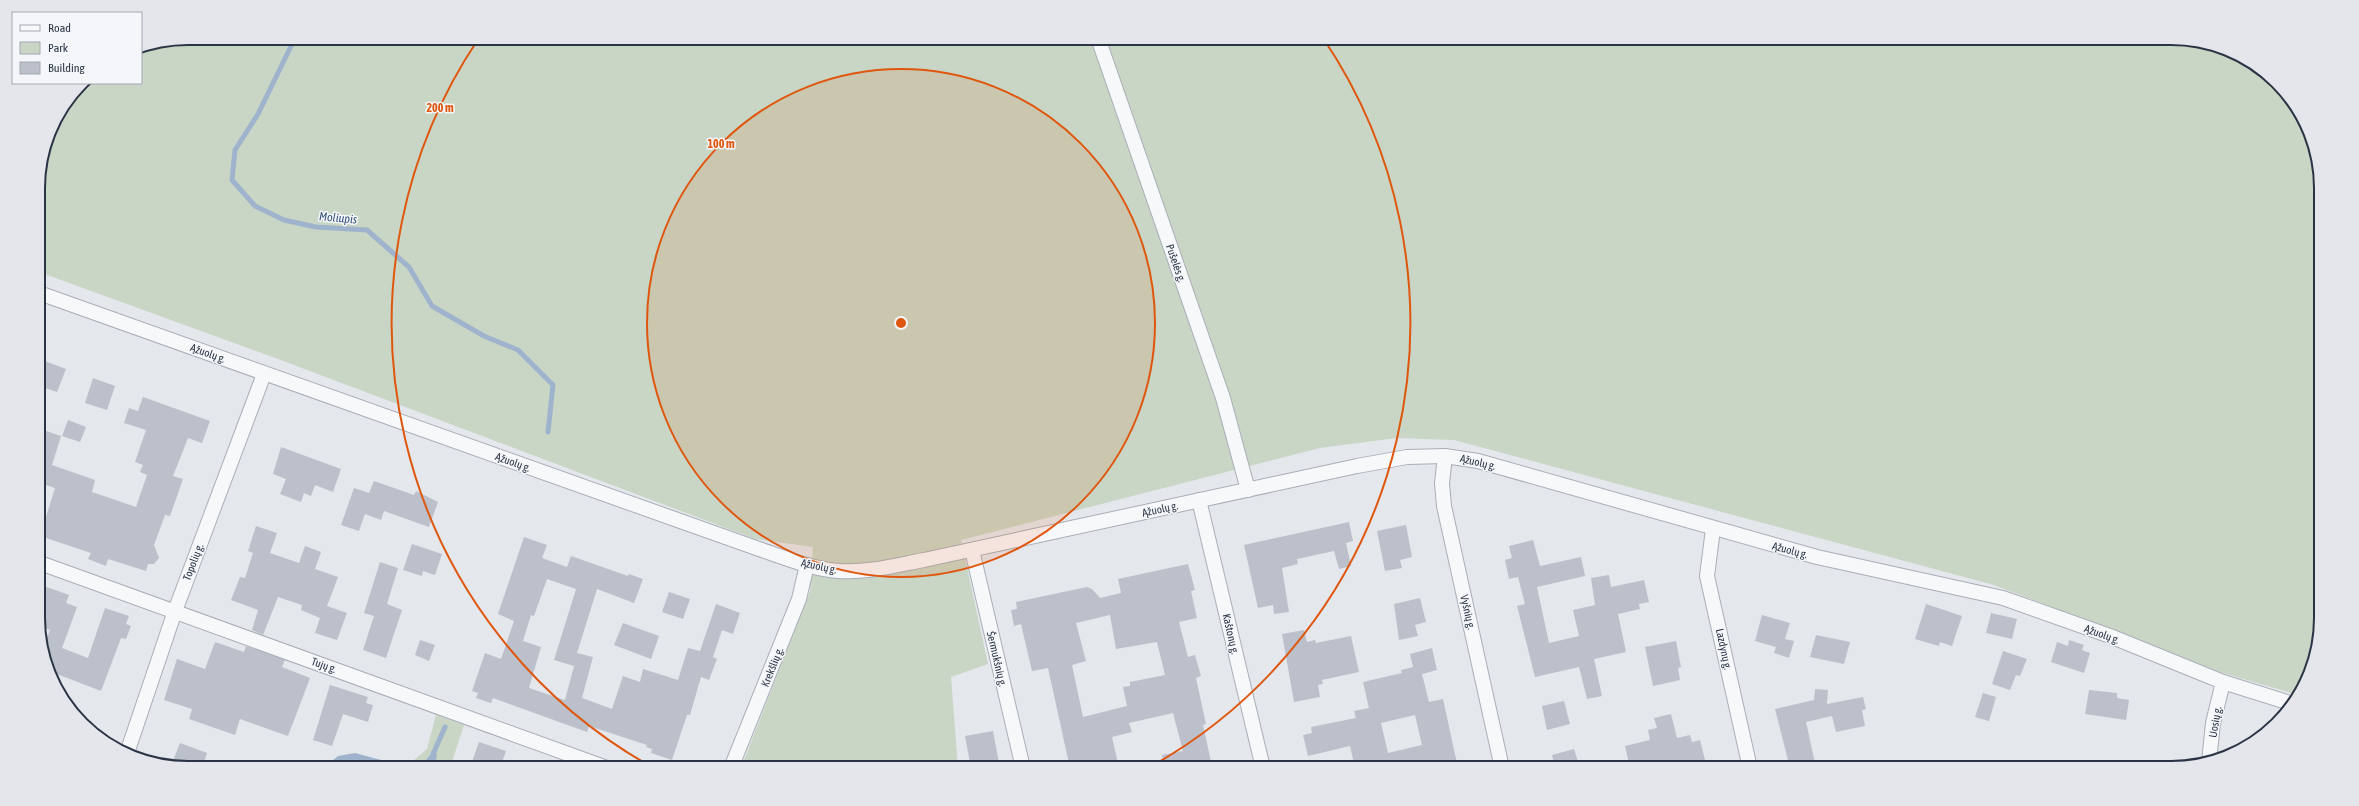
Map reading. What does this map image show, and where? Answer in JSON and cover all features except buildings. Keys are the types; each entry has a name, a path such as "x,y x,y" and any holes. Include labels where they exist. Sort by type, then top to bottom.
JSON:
{"street":[{"name":"Pušelės g.","path":"1100,45 1223,398 1248,490"},
{"name":"Ąžuolų g.","path":"45,294 264,374 807,565 839,571 866,570 972,550 1199,500 1407,457 1445,456 1462,458 1531,475 1712,529 1817,557 2003,598 2110,636 2223,682 2286,702"},
{"name":"Topolių g.","path":"129,748 175,611 264,374"},
{"name":"Vyšnių g.","path":"1445,456 1442,483 1444,506 1500,761"},
{"name":"Kaštonų g.","path":"1199,500 1261,761"},
{"name":"Lazdynų g.","path":"1712,529 1707,576 1748,761"},
{"name":"Šermukšnių g.","path":"972,550 1021,761"},
{"name":"Krekšlių g.","path":"734,761 799,599 807,565"},
{"name":"Tujų g.","path":"45,566 175,611 588,761"},
{"name":"Uosių g.","path":"2210,755 2213,723 2223,682"}],"green space":[{"path":"179,45 2189,46 2226,56 2250,69 2272,87 2295,117 2303,133 2311,160 2314,179 2313,636 2303,673 2292,693 2223,673 1994,585 1454,440 1397,438 1320,448 961,540 988,664 951,677 957,761 744,761 810,591 813,547 755,539 270,356 45,274 45,179 50,151 56,133 69,109 90,84 142,84 142,53"},
{"path":"436,715 464,725 452,761 435,761 437,757 428,761 413,761 427,749"}],"water":[{"path":"436,749 437,757 435,761 425,761"},
{"path":"355,753 385,761 332,761 338,756"}],"waterway":[{"name":"Moliupis","path":"292,45 258,114 235,150 232,180 255,206 284,220 316,227 367,230 409,267 432,306 484,336 518,350 553,385 548,432"},
{"name":"Moliupis","path":"433,754 445,727"}]}
